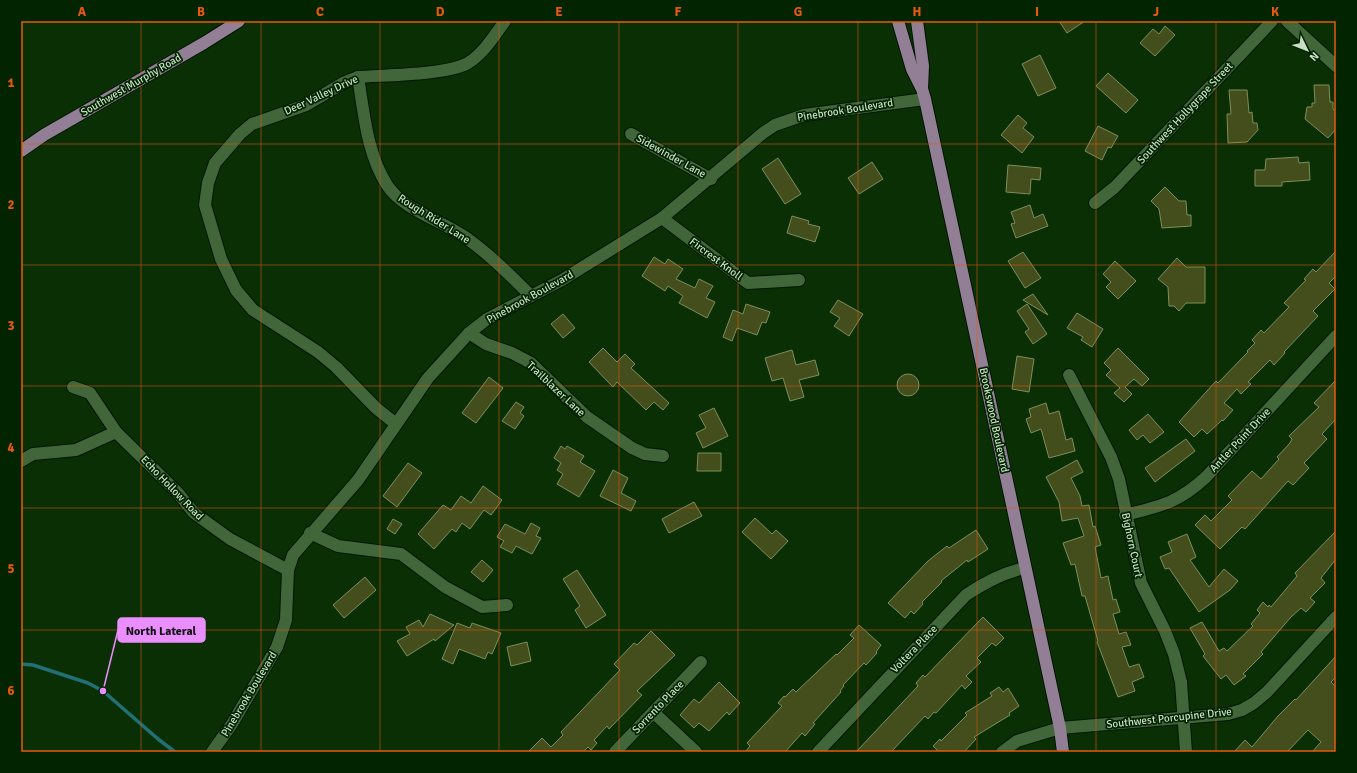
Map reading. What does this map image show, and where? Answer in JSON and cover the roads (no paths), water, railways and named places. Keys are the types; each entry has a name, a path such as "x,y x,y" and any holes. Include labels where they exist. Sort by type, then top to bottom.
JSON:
{"main road":[{"name":"Brookswood Boulevard","path":"898,21 912,69 923,94 1060,728 1063,752"},
{"name":"Brookswood Boulevard","path":"917,21 923,66 923,94"},
{"name":"Southwest Murphy Road","path":"22,150 44,135 236,22"}],"street":[{"name":"Deer Valley Drive","path":"396,424 376,408 336,367 318,352 253,310 236,290 221,258 205,205 208,183 215,164 240,134 252,124 306,105 345,82 358,77 451,70 468,62 487,46 505,21"},
{"name":"Southwest Hollygrape Street","path":"1095,203 1116,187 1272,21"},
{"path":"1287,21 1336,66"},
{"name":"Rough Rider Lane","path":"358,77 372,147 380,172 388,186 396,196 408,204 465,237 531,296"},
{"name":"Pinebrook Boulevard","path":"212,752 232,724 277,647 286,620 288,570 293,555 310,533 358,480 428,378 469,334 487,319 596,260 662,218 763,133 788,120 820,112 923,94"},
{"name":"Sidewinder Lane","path":"631,134 711,178"},
{"name":"Fircrest Knoll","path":"662,218 748,283 800,280"},
{"name":"Trailblazer Lane","path":"469,334 486,344 512,353 531,363 587,417 632,448 645,454 663,456"},
{"name":"Antler Point Drive","path":"1125,515 1179,499 1193,489 1206,477 1336,336"},
{"name":"Bighorn Court","path":"1069,375 1111,457 1119,480 1140,582 1165,630 1174,654 1181,682 1185,718 1186,752"},
{"name":"Echo Hollow Road","path":"73,387 90,393 116,432 178,493 194,513 230,539 288,570"},
{"path":"21,460 33,454 76,450 116,432"},
{"path":"310,533 344,548 402,554 445,587 482,607 507,604"},
{"name":"Voltera Place","path":"818,752 966,595 987,581 1008,572 1025,568"},
{"name":"Southwest Porcupine Drive","path":"1002,752 1017,741 1060,728 1228,714 1242,710 1254,703 1267,692 1336,618"},
{"name":"Sorrento Place","path":"615,752 701,662"},
{"path":"653,712 696,752"}],"waterway":[{"path":"21,664 33,665 88,683 103,691 175,752"}],"place":[{"name":"North Lateral","path":"103,691"}]}
